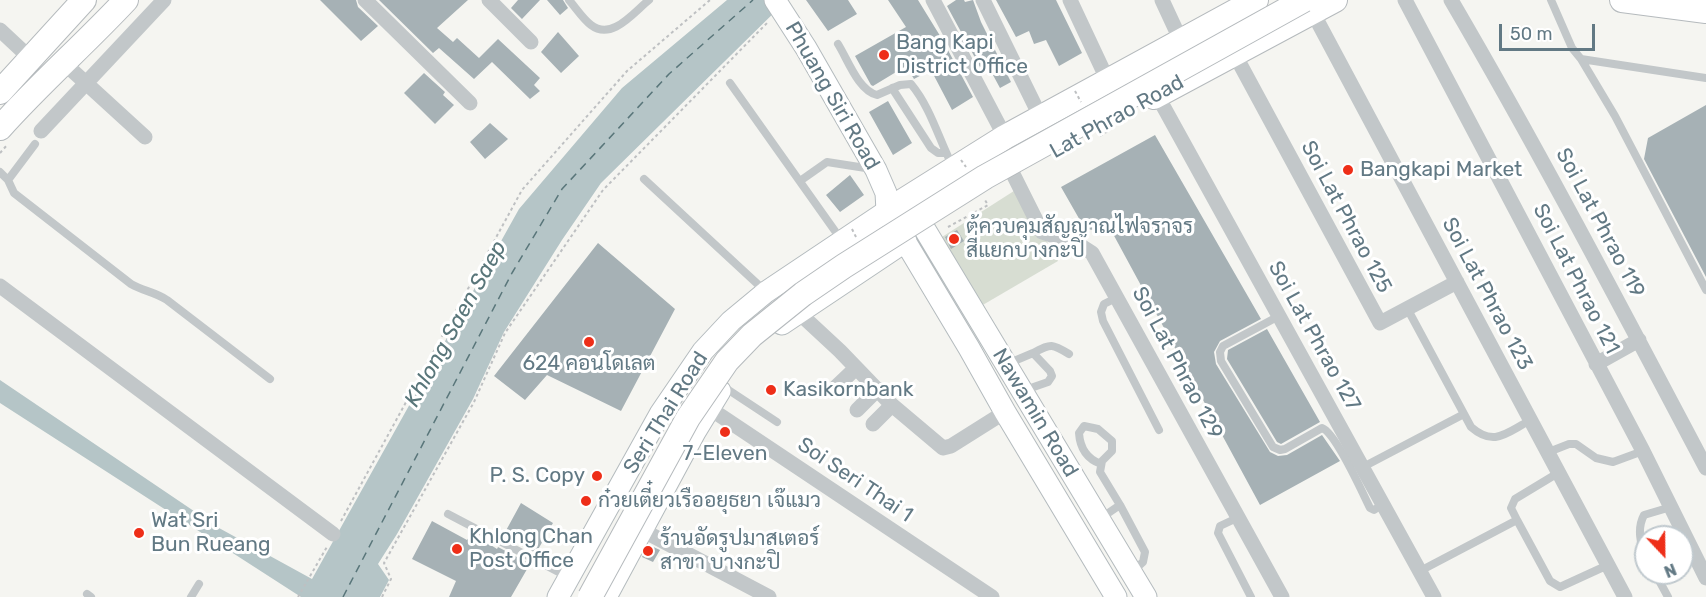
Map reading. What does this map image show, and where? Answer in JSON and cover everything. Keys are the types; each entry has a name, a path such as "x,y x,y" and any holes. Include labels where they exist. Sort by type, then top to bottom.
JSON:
{"main road":[{"path":"0,92 84,0"},
{"path":"0,128 30,94 75,34 106,0"},
{"path":"30,94 126,0"},
{"path":"571,588 675,411 715,352 739,326 796,281 930,194 1022,139 1272,0"},
{"path":"590,597 706,389 727,361 775,315 844,266 985,177 1308,6 1335,0"},
{"path":"1622,0 1706,11"},
{"name":"Lat Phrao Road","path":"892,202 950,160 1005,138 1247,2"},
{"name":"Phuang Siri Road","path":"779,5 876,170 892,202 926,232"},
{"name":"Lat Phrao Road","path":"926,232 1013,174 1234,53 1308,6"},
{"name":"Seri Thai Road","path":"558,597 571,588 660,414 689,369 717,335 766,292 892,202"},
{"name":"Seri Thai Road","path":"606,597 709,408 723,386 754,348 798,312 926,232"},
{"name":"Nawamin Road","path":"926,232 1146,597"},
{"name":"Nawamin Road","path":"926,232 985,376 1116,597"},
{"path":"985,376 1006,364"}],"street":[{"path":"38,138 164,0"},
{"path":"365,0 470,103"},
{"path":"489,0 531,42"},
{"path":"983,0 1041,118"},
{"path":"1070,0 1108,81"},
{"path":"1162,0 1181,41"},
{"name":"Soi Lat Phrao 121","path":"1405,0 1643,451 1706,579"},
{"name":"Soi Lat Phrao 119","path":"1451,0 1507,96 1706,468"},
{"path":"939,2 1005,138"},
{"name":"Soi Lat Phrao 123","path":"1308,6 1625,597"},
{"path":"0,30 30,57"},
{"name":"Soi Lat Phrao 125","path":"1234,53 1380,323 1457,282"},
{"path":"64,63 145,137"},
{"name":"Soi Lat Phrao 127","path":"1157,95 1434,597"},
{"name":"Soi Lat Phrao 129","path":"1013,174 1042,232 1078,244 1092,253 1282,597"},
{"path":"0,286 333,534"},
{"path":"798,312 892,405 939,446 945,448 951,446 1005,412"},
{"path":"1596,364 1639,340"},
{"path":"836,387 856,368"},
{"path":"857,410 878,389"},
{"path":"873,424 892,405"},
{"name":"Soi Seri Thai 1","path":"709,408 992,597"},
{"path":"642,530 769,597"}],"lane":[{"path":"569,0 590,25 603,31 615,28 649,0"},
{"path":"1551,0 1572,48 1615,116 1706,290"},
{"path":"838,44 864,89 877,95 906,83 911,84 941,136 950,160"},
{"path":"1581,59 1706,78"},
{"path":"730,82 835,231"},
{"path":"892,88 930,148 950,160"},
{"path":"8,180 38,138"},
{"path":"800,181 827,162 876,170"},
{"path":"0,172 8,180 14,193 131,284 161,296 270,379"},
{"path":"644,179 766,292"},
{"path":"1118,297 1104,304 1101,312 1103,321 1159,430"},
{"path":"1407,308 1471,427 1486,438 1504,435 1529,421"},
{"path":"1279,316 1223,345 1220,352 1221,361 1273,447 1280,450 1285,449 1322,428 1326,429 1337,444 1370,508 1374,510 1383,504"},
{"path":"1006,364 1051,345 1069,354"},
{"path":"1022,392 1048,382 1052,376 1033,353"},
{"path":"723,386 777,422"},
{"path":"1363,467 1464,414"},
{"path":"1101,464 1089,458 1083,448 1079,433 1084,426 1098,429 1112,441 1112,451 1104,458 1100,472 1145,552 1143,562 1131,573"},
{"path":"1546,453 1569,444 1576,444 1596,458 1613,462 1643,451"},
{"path":"1557,473 1515,499 1511,508 1550,581 1560,587 1608,566"},
{"path":"1099,519 1120,504"},
{"path":"1641,525 1644,515 1671,507"},
{"path":"447,514 571,588"},
{"path":"1237,518 1220,526 1218,533 1251,597"},
{"path":"1420,571 1518,520"},
{"path":"191,597 199,584"}],"path":[{"path":"298,597 522,190 627,71 710,0"},
{"path":"382,597 392,579 384,563 474,402 505,333 603,190 733,56 779,5"},
{"path":"1100,136 1111,129"},
{"path":"926,232 988,205"}],"shaded area":[{"path":"1017,189 1058,261 981,306 942,237"}],"water":[{"name":"Khlong Saen Saep","path":"727,0 787,0 601,183 562,240 504,332 473,399 378,564 389,580 380,597 301,597 0,403 0,380 219,528 312,579 519,209 622,88"}],"building":[{"path":"320,0 356,0 358,7 378,26 361,41"},
{"path":"379,0 468,0 437,28 453,42 457,38 479,58 498,39 540,78 534,85 540,91 530,99 492,62 474,79 439,48 433,53"},
{"path":"518,0 540,0 522,19 511,8"},
{"path":"547,0 563,0 568,8 560,15"},
{"path":"806,0 848,0 857,14 828,31"},
{"path":"888,0 918,0 973,97 952,110 931,70 914,79 906,66 873,86 871,85 855,56 906,27"},
{"path":"956,0 965,2 973,0 981,22 1011,82 1000,88 987,64 980,67 947,6"},
{"path":"996,0 1056,0 1082,53 1059,66 1046,40 1034,44 1029,31 1016,37"},
{"path":"558,32 579,56 561,73 541,52"},
{"path":"424,73 445,92 443,95 454,105 435,124 404,93"},
{"path":"888,101 912,143 893,155 869,112"},
{"path":"1706,105 1706,277 1644,159 1648,138"},
{"path":"490,123 508,139 485,159 470,142"},
{"path":"1155,135 1261,319 1220,341 1214,352 1216,364 1270,452 1278,456 1287,455 1322,435 1340,461 1260,505 1112,232 1085,229 1061,187"},
{"path":"850,175 864,195 840,212 826,195"},
{"name":"ตู้ควบคุมสัญญาณไฟจราจร สี่แยกบางกะปิ","path":"957,230 964,241 951,249 945,237"},
{"name":"624 คอนโดเลต","path":"598,243 675,309 621,411 547,375 525,400 494,376"},
{"path":"1267,329 1320,422 1281,444 1277,442 1227,359 1228,350"},
{"path":"521,503 553,523 536,553 503,536"},
{"name":"Khlong Chan Post Office","path":"432,521 467,540 472,533 497,549 498,547 530,564 511,597 449,597 456,581 412,559"},
{"path":"649,545 660,550 653,562 642,557"}],"ferry route":[{"path":"343,597 512,273 562,189 669,74 753,0"}],"place":[{"name":"Bang Kapi District Office","path":"884,55"},
{"name":"Bangkapi Market","path":"1348,170"},
{"name":"ตู้ควบคุมสัญญาณไฟจราจร สี่แยกบางกะปิ","path":"954,239"},
{"name":"624 คอนโดเลต","path":"589,342"},
{"name":"Kasikornbank","path":"771,390"},
{"name":"7-Eleven","path":"725,432"},
{"name":"P. S. Copy","path":"597,476"},
{"name":"ก๋วยเตี๋ยวเรืออยุธยา เจ๊แมว","path":"586,501"},
{"name":"Wat Sri Bun Rueang","path":"139,533"},
{"name":"Khlong Chan Post Office","path":"457,549"},
{"name":"ร้านอัดรูปมาสเตอร์ สาขา บางกะปิ","path":"648,551"}]}
